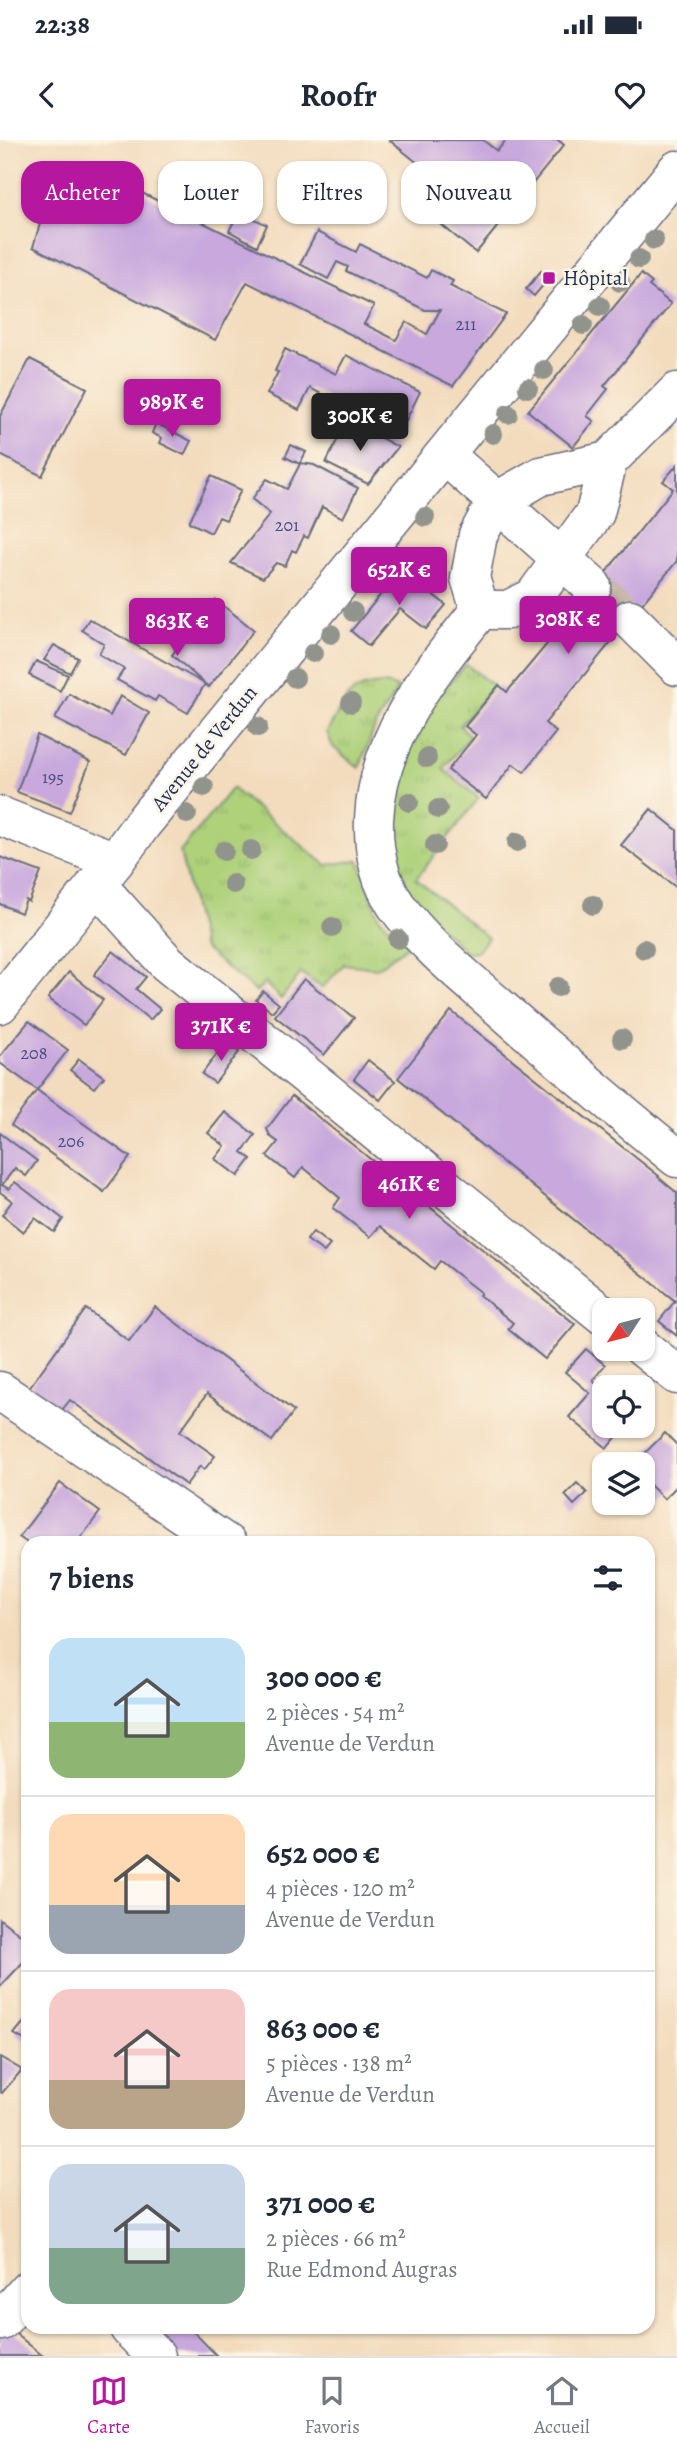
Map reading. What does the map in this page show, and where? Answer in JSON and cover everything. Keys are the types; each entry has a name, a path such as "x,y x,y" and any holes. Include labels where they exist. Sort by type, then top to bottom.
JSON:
{"main road":[{"name":"Avenue de Verdun","path":"0,1004 142,824 677,170"},
{"path":"480,610 509,611 533,598 595,513 608,461 677,392"},
{"path":"445,455 592,586"},
{"path":"480,610 470,578 478,535 496,502 541,476 608,461"},
{"path":"480,610 424,682 385,755 375,793 373,837 377,863 386,887 397,905 423,936 622,1115 677,1158"},
{"path":"630,619 677,666"},
{"path":"0,816 106,872 167,963 592,1305"},
{"path":"655,1357 677,1375"},
{"path":"0,1391 215,1536"},
{"path":"1,2321 21,2298"},
{"path":"135,2334 156,2356"}],"green space":[{"path":"466,664 493,686 460,726 470,736 443,769 479,798 416,879 488,938 478,951 466,952 429,917 411,893 400,872 391,827 395,783 411,739 431,705"},
{"path":"385,684 398,688 376,724 359,768 333,747 327,732 343,703 354,691"},
{"path":"232,788 326,865 359,860 379,917 408,945 377,968 344,964 322,988 301,973 281,999 265,983 256,992 203,948 180,852"}],"building":[{"path":"389,140 483,140 497,151 506,140 558,140 564,145 536,179 536,161 415,161"},
{"path":"144,194 158,201 158,224 206,224 374,306 364,324 396,340 406,322 427,334 440,310 425,310 346,271 348,267 337,262 328,279 300,264 317,232 356,252 360,244 427,278 431,270 453,281 450,286 506,314 453,386 247,282 215,340 33,247 40,224 144,224"},
{"path":"232,224 267,225 257,246 229,231"},
{"path":"440,224 500,224 476,253"},
{"path":"541,271 549,278 534,296 526,289"},
{"path":"641,274 652,283 649,286 671,304 604,386 608,389 587,416 594,421 573,447 528,411"},
{"path":"285,349 336,374 346,355 420,392 399,434 310,388 299,410 267,394"},
{"path":"30,359 87,388 42,476 0,455 0,416"},
{"path":"347,420 398,447 368,484 326,463"},
{"path":"156,423 191,441 184,455 160,443 162,438 152,433"},
{"path":"291,445 306,452 300,463 314,465 358,488 343,518 322,507 308,538 304,536 296,552 292,550 285,566 276,563 263,578 231,563 270,514 252,499 267,479 287,489 300,464 285,457"},
{"path":"677,465 677,561 545,723 556,732 524,772 513,764 486,799 448,770 476,735 465,726 499,685 507,692 582,602 673,489 663,481"},
{"path":"211,476 241,490 226,520 219,517 211,533 189,522"},
{"path":"401,569 446,605 426,629 400,609 369,646 351,631"},
{"path":"216,600 254,630 209,687 172,655"},
{"path":"89,619 205,684 188,713 158,696 155,701 117,680 124,669 99,654 104,644 82,630"},
{"path":"54,645 78,658 70,673 44,660"},
{"path":"36,661 68,675 60,691 29,675"},
{"path":"69,694 110,716 120,696 149,713 126,755 55,719"},
{"path":"37,735 90,762 70,812 17,792"},
{"path":"651,809 677,830 677,888 621,845"},
{"path":"0,857 41,872 29,902 26,900 21,913 0,904"},
{"path":"113,951 146,977 136,989 160,1009 150,1020 94,975"},
{"path":"69,972 103,1000 84,1025 48,998"},
{"path":"304,979 354,1018 324,1055 275,1016"},
{"path":"263,991 279,1004 272,1012 256,1000"},
{"path":"451,1011 677,1193 677,1336 659,1321 675,1301 398,1078"},
{"path":"29,1021 68,1050 37,1090 0,1063 0,1056"},
{"path":"226,1042 239,1052 215,1083 202,1074"},
{"path":"79,1059 104,1077 94,1088 70,1070"},
{"path":"368,1060 395,1081 380,1100 354,1079"},
{"path":"37,1090 130,1157 104,1192 11,1125"},
{"path":"292,1096 575,1324 545,1359 508,1329 513,1323 479,1295 481,1293 440,1261 434,1269 380,1226 370,1237 333,1208 340,1198 303,1167 295,1178 267,1156 278,1142 270,1136 267,1129"},
{"path":"225,1112 255,1135 242,1152 251,1159 238,1176 215,1159 225,1146 208,1133"},
{"path":"0,1133 37,1161 26,1176 15,1168 2,1185 9,1189 15,1182 63,1219 54,1232 35,1218 23,1232 2,1215 12,1201 0,1192"},
{"path":"313,1232 330,1245 324,1252 307,1240"},
{"path":"155,1307 294,1411 272,1441 207,1394 180,1431 215,1456 204,1470 200,1466 186,1485 70,1400 58,1415 26,1392 86,1309 129,1341"},
{"path":"586,1349 592,1354 592,1362 601,1362 605,1365 597,1375 592,1375 592,1436 569,1417 590,1393 565,1372"},
{"path":"665,1433 677,1445 677,1486 664,1499 655,1490 655,1452 646,1452"},
{"path":"595,1438 616,1438 607,1448"},
{"path":"60,1483 100,1512 82,1536 19,1537"},
{"path":"577,1483 587,1493 574,1505 565,1495"},
{"path":"0,1919 21,1936 21,1964 0,1987"},
{"path":"21,2026 21,2038 14,2034"},
{"path":"0,2057 21,2071 2,2093"},
{"path":"0,2321 43,2356 0,2356"},
{"path":"156,2334 196,2334 217,2356 176,2356"}],"tunnel":[{"path":"592,586 630,619"}],"place":[{"name":"Hôpital","path":"549,278"}]}
